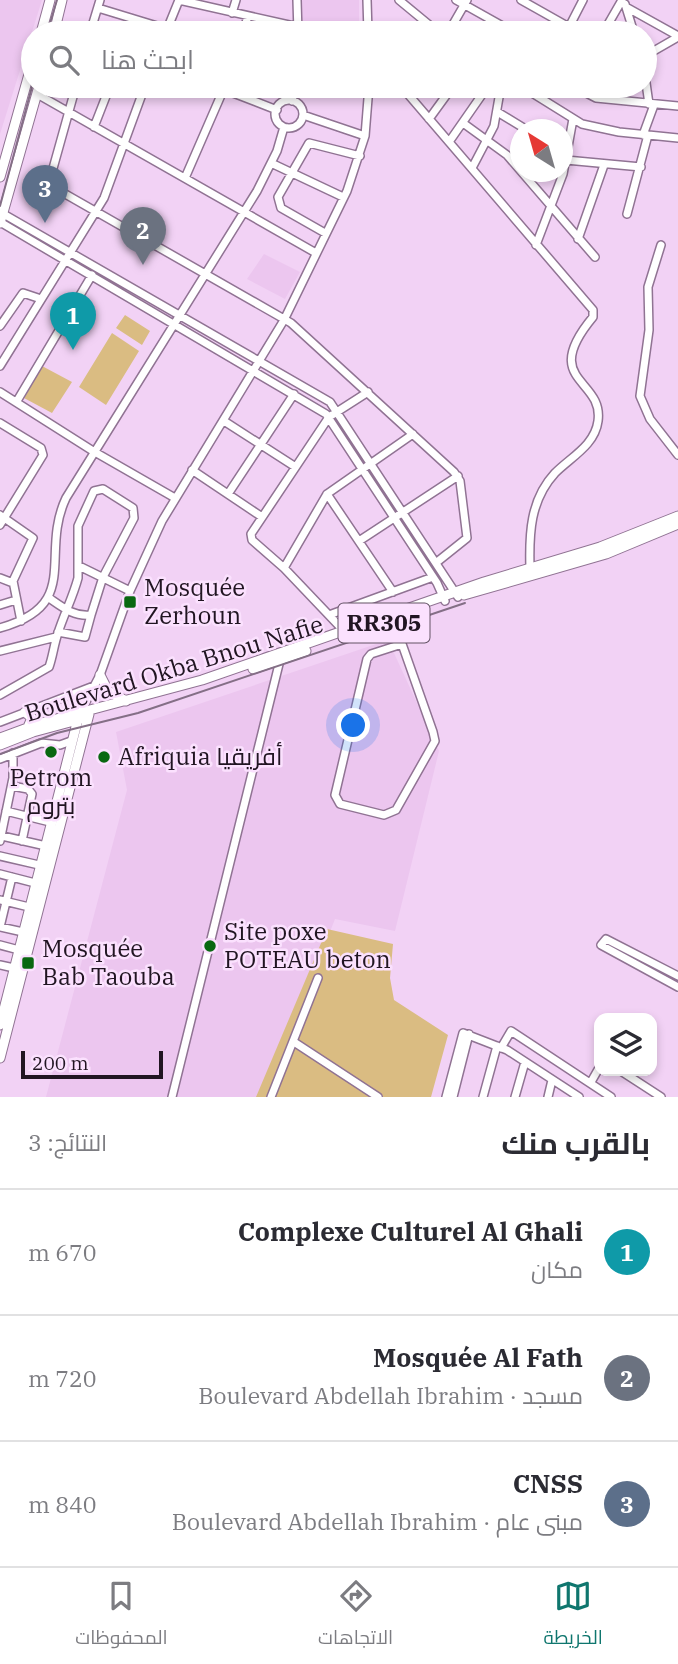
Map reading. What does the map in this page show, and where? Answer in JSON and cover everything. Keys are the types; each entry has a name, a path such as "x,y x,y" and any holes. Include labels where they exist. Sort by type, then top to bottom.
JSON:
{"main road":[{"path":"44,21 50,0"},
{"path":"57,21 62,0"},
{"path":"0,177 22,98"},
{"path":"1,218 36,98"},
{"name":"Boulevard Okba Bnou Nafie","path":"0,738 28,727 171,695 530,568 634,535 678,516"},
{"name":"Boulevard Okba Bnou Nafie","path":"457,595 606,554 678,524"},
{"name":"Boulevard Okba Bnou Nafie","path":"0,745 84,715 281,656 393,617"},
{"path":"100,675 108,691 128,701"},
{"path":"25,712 32,718 28,727"},
{"path":"1,1020 3,1000 19,950 66,759 71,741 84,715"},
{"path":"0,1058 2,1038 84,715"}],"street":[{"path":"170,21 179,0 266,21"},
{"path":"232,13 236,0"},
{"path":"298,0 298,21"},
{"path":"367,0 368,21"},
{"path":"399,0 424,21"},
{"path":"456,0 466,2 496,21"},
{"path":"521,0 553,21"},
{"path":"572,21 583,0"},
{"path":"455,21 466,2"},
{"path":"611,21 624,2"},
{"path":"624,2 630,21"},
{"path":"624,2 654,21"},
{"path":"94,21 99,4 141,21"},
{"path":"247,21 248,16"},
{"path":"657,23 678,36 657,48"},
{"path":"49,98 68,112 316,253"},
{"path":"72,98 51,183 56,190 284,320 309,338 458,476 467,538 437,562"},
{"path":"94,127 105,98"},
{"path":"0,366 109,188 141,98"},
{"path":"185,178 220,98"},
{"path":"249,98 276,110"},
{"path":"84,715 130,591 175,498 284,320 343,197 360,156 365,136 368,98"},
{"path":"411,98 593,310 593,317 577,336 570,356 578,379 593,401 598,415 591,440 554,475 535,508 529,530 530,568"},
{"path":"429,119 444,98"},
{"path":"449,142 480,98"},
{"path":"472,168 489,139 499,113 500,98"},
{"path":"546,98 573,119 593,127 678,138"},
{"path":"596,98 678,105"},
{"path":"627,214 641,167 650,98"},
{"path":"303,115 297,126 284,127 277,120 276,110 283,102 292,101 298,103 303,115 365,136"},
{"path":"499,113 510,120"},
{"path":"463,123 489,139 507,155 595,257"},
{"path":"0,628 21,621 49,598 56,576 56,536 61,509 93,451 244,212 271,163 284,127"},
{"path":"325,233 278,204 278,197 309,143 360,156"},
{"path":"573,161 641,167"},
{"path":"271,163 343,197"},
{"path":"578,239 604,165"},
{"path":"536,245 552,210 560,182"},
{"path":"1,218 71,251 330,402 457,595"},
{"path":"1,218 65,261 329,417 445,599"},
{"path":"662,245 648,287 649,330 640,396 650,419 678,455"},
{"path":"17,401 92,275"},
{"path":"0,326 21,294 25,292 41,299"},
{"path":"0,391 93,451 175,498"},
{"path":"344,632 284,568 252,540 251,534 329,417 368,392"},
{"path":"228,494 294,394"},
{"path":"224,421 294,466"},
{"path":"0,423 43,452 2,516 0,525"},
{"path":"284,568 327,494 413,434"},
{"path":"192,470 262,517"},
{"path":"359,541 458,476"},
{"path":"0,651 57,634 85,637 103,577 135,514 132,507 101,488 94,491 78,521 79,566 57,634 49,668 0,695"},
{"path":"327,494 393,592"},
{"path":"2,516 31,534 33,540 13,583 21,621"},
{"path":"79,566 130,591"},
{"path":"329,615 433,577"},
{"path":"0,578 13,583"},
{"path":"49,598 80,616 91,615"},
{"path":"0,605 16,600"},
{"path":"393,617 435,741 396,810 384,815 340,804 335,795 367,659 371,654 401,643"},
{"path":"172,1097 281,656"},
{"path":"0,722 92,690"},
{"path":"0,759 41,743 60,745 71,741"},
{"path":"54,743 66,759"},
{"path":"13,753 12,786 1,838 46,846"},
{"path":"12,786 27,789 32,794 22,841"},
{"path":"6,811 50,822"},
{"path":"0,856 39,865"},
{"path":"0,874 35,883"},
{"path":"12,877 3,901 0,927 23,933"},
{"path":"3,901 29,907"},
{"path":"678,976 606,939 601,945 678,987"},
{"path":"0,945 19,950"},
{"path":"0,965 14,968"},
{"path":"271,1097 318,978"},
{"path":"483,1097 499,1047 511,1031 611,1097"},
{"path":"453,1097 469,1034"},
{"path":"446,1097 460,1036 469,1034 499,1047 579,1097"},
{"path":"294,1042 378,1097"},
{"path":"515,1097 525,1062"},
{"path":"591,1082 594,1076"},
{"path":"629,1076 661,1097"},
{"path":"548,1097 552,1080"}],"shaded area":[{"path":"0,0 42,0 35,21 21,21 21,67 0,134"},
{"path":"302,0 359,0 359,21 303,21"},
{"path":"264,254 300,272 285,299 247,279"},
{"path":"125,315 150,331 142,345 116,328"},
{"path":"112,333 139,351 106,405 79,387"},
{"path":"42,366 72,382 52,413 24,398"},
{"path":"388,640 439,751 395,931 335,919 264,1097 46,1097 127,790 116,732"},
{"path":"327,929 393,944 390,978 394,1000 448,1035 431,1097 256,1097"}],"tram line":[{"path":"51,21 57,0"},
{"path":"0,206 29,98"},
{"path":"0,754 57,733 138,713 465,603"}],"place":[{"name":"CNSS","path":"45,223"},
{"name":"Mosquée Al Fath","path":"143,265"},
{"name":"Complexe Culturel Al Ghali","path":"73,350"},
{"name":"Mosquée Zerhoun","path":"130,602"},
{"name":"Petrom بتروم","path":"51,752"},
{"name":"Afriquia أفريقيا","path":"104,757"},
{"name":"Site poxe POTEAU beton","path":"210,946"},
{"name":"Mosquée Bab Taouba","path":"28,963"}]}
